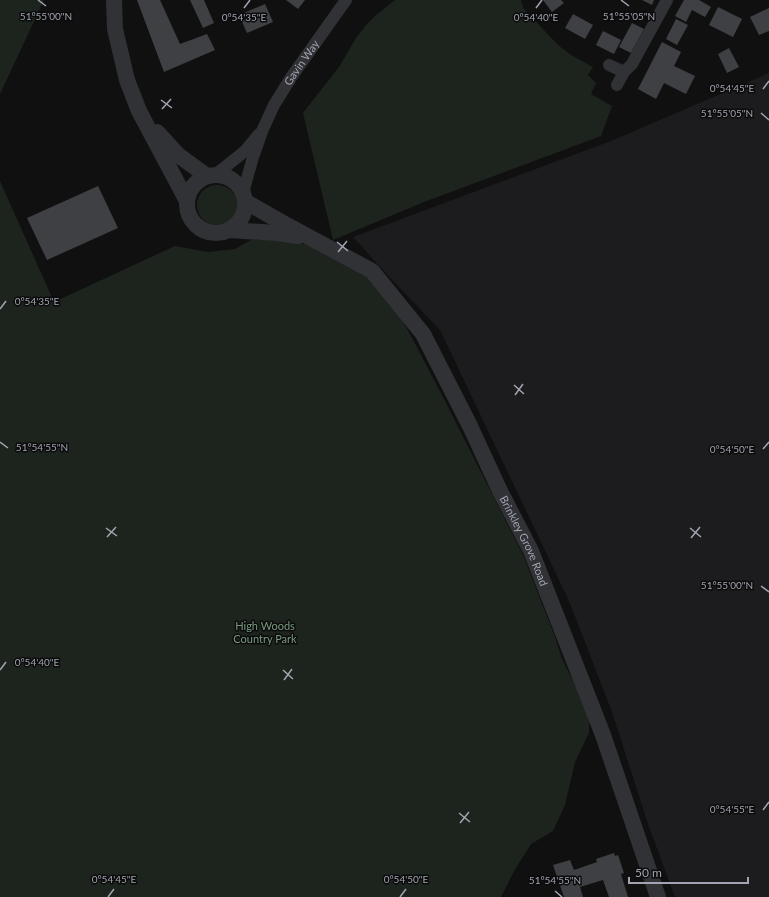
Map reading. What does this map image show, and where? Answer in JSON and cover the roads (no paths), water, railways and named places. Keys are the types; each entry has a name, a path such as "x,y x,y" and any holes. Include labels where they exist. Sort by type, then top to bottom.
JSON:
{"street":[{"path":"114,0 115,29 127,80 139,111 187,201 190,216 195,224 203,230 210,232 220,233 230,230 240,222 244,212 245,198 238,184 230,178 211,175 178,155 139,111"},
{"path":"617,85 624,72 632,64 667,0"},
{"name":"Gavin Way","path":"245,198 253,157 263,129 274,106 292,76 343,1"},
{"path":"610,65 624,72"},
{"name":"Gavin Way","path":"211,175 244,151 263,129"},
{"path":"187,201 190,192 196,183 211,175"},
{"name":"Brinkley Grove Road","path":"245,198 312,238 372,271 423,334 531,551 603,735 658,897"},
{"name":"Brinkley Grove Road","path":"230,230 277,233 312,238"}],"park label":[{"name":"High Woods Country Park","path":"265,632"}]}
